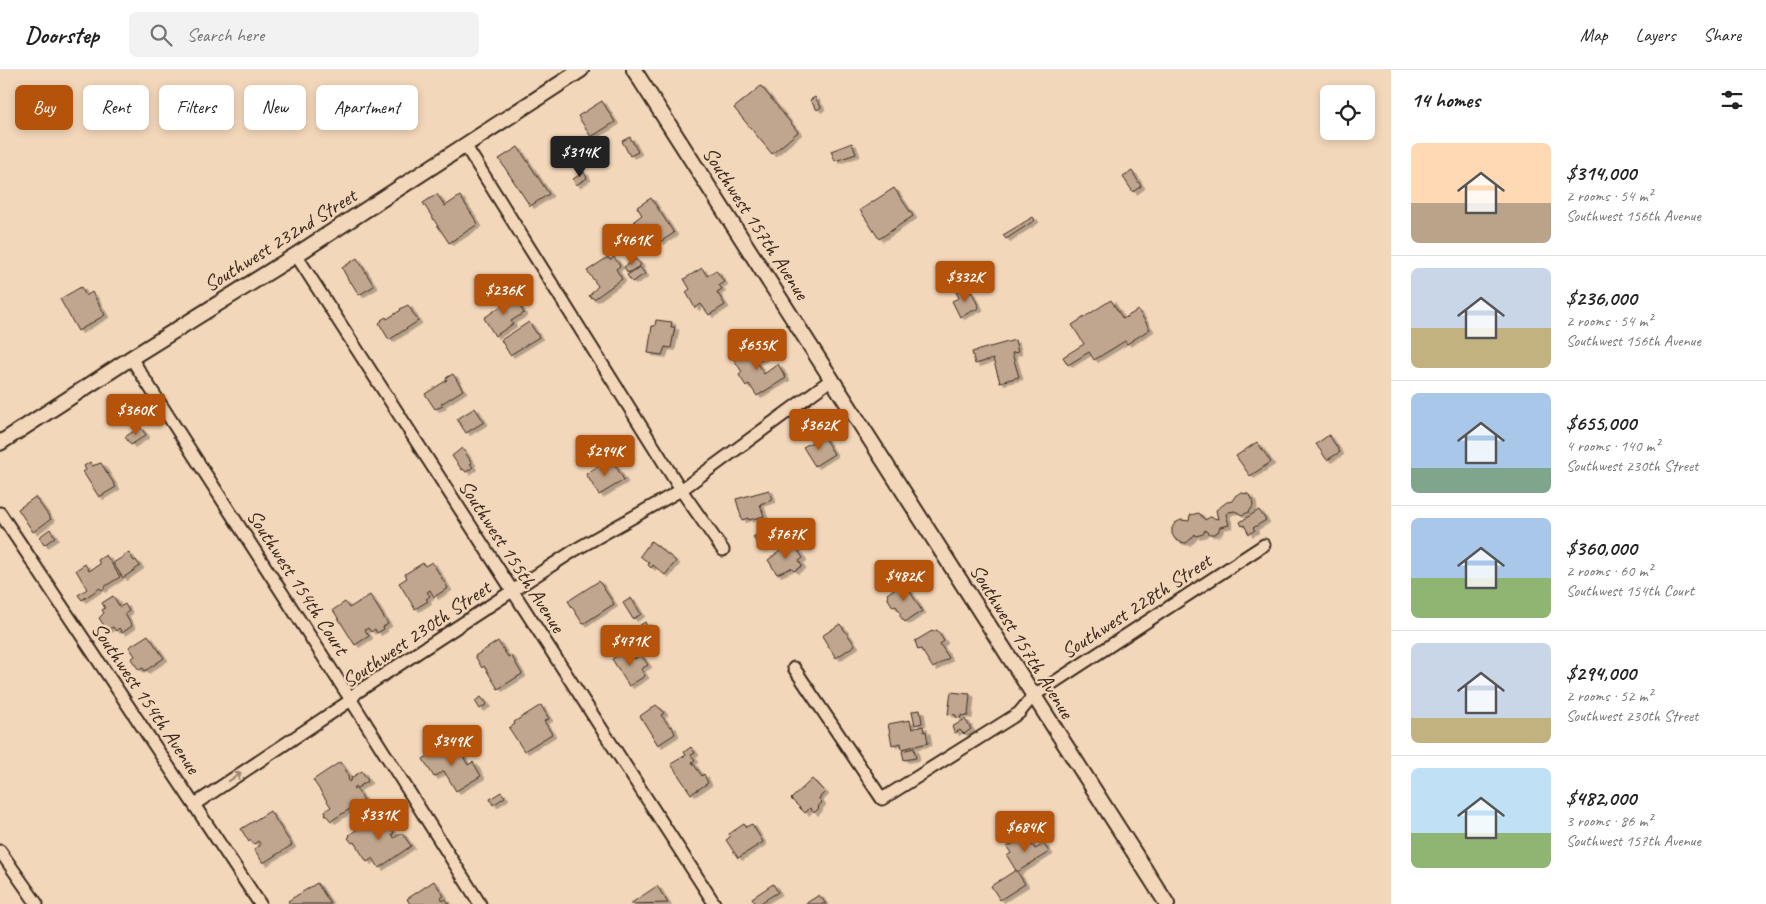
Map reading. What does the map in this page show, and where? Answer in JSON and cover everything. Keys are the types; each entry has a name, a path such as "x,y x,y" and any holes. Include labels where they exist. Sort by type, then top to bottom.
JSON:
{"street":[{"name":"Southwest 232nd Street","path":"0,443 131,358 296,255 581,70"},
{"name":"Southwest 157th Avenue","path":"634,70 1167,904"},
{"path":"465,145 681,490 723,550"},
{"name":"Southwest 155th Avenue","path":"296,255 714,903"},
{"name":"Southwest 154th Court","path":"131,358 480,904"},
{"name":"Southwest 230th Street","path":"195,804 351,700 365,686 513,592 575,550 681,490 832,379"},
{"name":"Southwest 154th Avenue","path":"0,514 260,904"},
{"name":"Southwest 228th Street","path":"794,668 882,799 1019,713 1033,696 1264,546"},
{"path":"0,851 37,904"}],"building":[{"path":"761,86 798,132 772,154 734,108"},
{"path":"815,97 821,107 817,110 810,100"},
{"path":"602,101 615,122 591,137 578,116"},
{"path":"630,137 638,152 630,156 622,141"},
{"path":"852,143 856,154 835,161 831,151"},
{"path":"518,147 549,194 530,206 499,159"},
{"path":"1132,171 1141,186 1133,192 1123,177"},
{"path":"584,172 587,178 576,185 573,179"},
{"path":"894,188 913,216 879,239 860,210"},
{"path":"437,194 445,206 460,196 478,224 449,243 423,203"},
{"path":"651,198 674,233 660,242 655,235 646,241 634,221 642,215 637,207"},
{"path":"1033,217 1035,220 1006,239 1003,235"},
{"path":"608,257 610,260 614,257 620,266 616,269 622,279 594,299 589,296 598,286 587,271"},
{"path":"357,258 374,286 359,295 342,268"},
{"path":"636,259 641,265 628,273 624,267"},
{"path":"640,267 645,274 632,282 627,275"},
{"path":"702,268 707,276 716,270 724,282 719,285 722,289 717,292 725,305 709,315 701,304 695,308 686,292 690,289 684,279"},
{"path":"81,287 86,296 92,292 105,315 78,331 60,299"},
{"path":"962,289 965,296 972,292 979,308 960,317 952,301 959,298 956,292"},
{"path":"514,297 524,313 511,321 513,324 495,336 484,318"},
{"path":"1111,300 1123,319 1138,310 1150,329 1127,344 1125,341 1094,360 1089,352 1068,365 1063,357 1084,344 1072,325"},
{"path":"408,305 418,321 389,340 379,323"},
{"path":"656,320 672,322 671,327 675,327 671,348 665,347 662,355 648,353 652,326 655,326"},
{"path":"529,322 539,337 510,355 501,340"},
{"path":"1015,340 1018,352 1012,353 1019,377 1000,382 993,359 975,364 972,352"},
{"path":"754,344 764,358 756,362 764,374 778,364 786,378 757,396 749,384 746,386 739,375 742,372 733,358"},
{"path":"453,374 463,390 441,404 443,406 435,409 425,394"},
{"path":"475,408 484,422 466,433 457,419"},
{"path":"140,427 146,435 131,445 125,437"},
{"path":"1329,435 1340,452 1327,460 1316,444"},
{"path":"823,436 834,454 815,466 803,447"},
{"path":"1257,442 1271,462 1250,476 1236,456"},
{"path":"462,448 473,467 466,472 462,470 452,456"},
{"path":"611,458 624,480 599,495 586,474"},
{"path":"90,462 92,466 101,463 116,487 99,497 83,472 86,470 84,466"},
{"path":"769,490 772,500 760,504 764,516 742,520 736,499"},
{"path":"1241,493 1248,494 1252,498 1253,506 1249,512 1242,515 1235,511 1229,512 1226,514 1229,525 1220,527 1218,532 1214,534 1209,534 1205,530 1203,534 1196,536 1195,534 1186,543 1175,539 1172,534 1172,528 1175,523 1181,520 1189,521 1190,515 1199,513 1205,520 1210,517 1218,519 1216,510 1227,502 1232,501 1236,495"},
{"path":"35,497 51,519 33,532 18,509"},
{"path":"1259,510 1266,520 1253,528 1255,530 1249,534 1240,522"},
{"path":"779,520 787,534 779,539 780,541 761,550 753,537"},
{"path":"50,529 55,537 44,545 39,537"},
{"path":"651,541 676,561 665,575 653,565 651,568 648,565 649,563 640,556"},
{"path":"794,544 803,558 799,561 802,566 794,571 791,568 777,574 768,560 784,548 785,550"},
{"path":"129,553 140,566 123,578 113,563"},
{"path":"106,555 120,577 102,590 100,588 82,600 78,595 87,589 76,570 85,564 89,571 100,564 98,560"},
{"path":"432,562 448,588 434,597 430,590 427,592 430,596 426,599 428,601 415,609 399,583 407,578 405,574 423,563 425,566"},
{"path":"599,581 614,604 583,624 568,601"},
{"path":"904,582 922,611 905,622 899,615 901,614 896,606 893,607 887,597 887,594"},
{"path":"370,595 388,624 377,633 375,629 371,632 368,628 365,630 369,636 355,645 333,610 345,602 349,608"},
{"path":"113,596 120,607 125,604 129,611 125,614 132,626 122,633 119,628 116,631 113,627 107,630 99,618 104,613 102,610 105,608 102,603"},
{"path":"631,598 641,614 633,619 623,603"},
{"path":"645,622 648,628 651,625 654,630 651,631 652,634 632,647 625,635"},
{"path":"840,624 855,645 836,658 822,636"},
{"path":"937,630 944,641 940,644 949,658 933,668 921,649 918,650 915,641"},
{"path":"148,635 164,658 145,671 143,668 139,670 131,659 135,656 129,647"},
{"path":"498,641 508,657 511,655 522,674 498,689 484,666 482,668 475,656"},
{"path":"628,649 635,659 641,655 648,665 641,669 645,676 629,686 612,659"},
{"path":"951,692 970,694 968,716 961,715 961,718 948,714"},
{"path":"481,697 487,704 480,709 475,701"},
{"path":"541,705 549,719 544,721 552,734 524,751 509,728 515,724 514,722"},
{"path":"656,705 664,713 661,715 670,727 672,726 675,734 658,745 640,716"},
{"path":"920,710 922,723 915,725 912,711"},
{"path":"965,719 971,729 964,734 960,730 955,733 952,727"},
{"path":"910,720 912,729 923,726 928,743 902,749 901,743 892,745 888,724"},
{"path":"446,745 451,753 458,748 468,765 473,762 481,776 456,791 444,771 434,777 423,759"},
{"path":"691,747 695,753 691,755 695,760 692,762 702,776 704,774 708,783 691,794 671,764 686,755 684,752"},
{"path":"914,748 916,758 904,760 902,751"},
{"path":"340,762 347,772 349,782 352,780 351,778 362,771 368,781 357,788 356,786 353,788 354,790 356,788 364,800 331,821 325,814 325,811 331,807 313,780"},
{"path":"812,779 825,792 819,799 822,802 819,808 814,813 810,808 805,813 791,799"},
{"path":"501,792 505,797 493,805 490,799"},
{"path":"270,811 292,845 263,863 254,849 261,845 258,841 254,844 251,840 249,842 241,829"},
{"path":"381,813 389,826 388,828 390,826 394,833 392,834 394,838 402,833 411,846 379,868 373,858 367,862 354,842 352,843 348,838 349,835"},
{"path":"744,824 746,827 752,824 763,842 738,858 726,840 730,837 729,834"},
{"path":"1026,836 1035,849 1044,844 1049,852 1017,872 1007,856 1011,853 1007,847"},
{"path":"1016,870 1025,884 1000,900 991,886"},
{"path":"434,881 444,896 441,898 443,901 446,899 449,904 410,904 407,899"},
{"path":"317,883 331,904 290,904 288,901"},
{"path":"773,884 778,892 756,904 752,898"},
{"path":"657,886 668,903 630,904"},
{"path":"819,895 826,904 805,904"}]}
